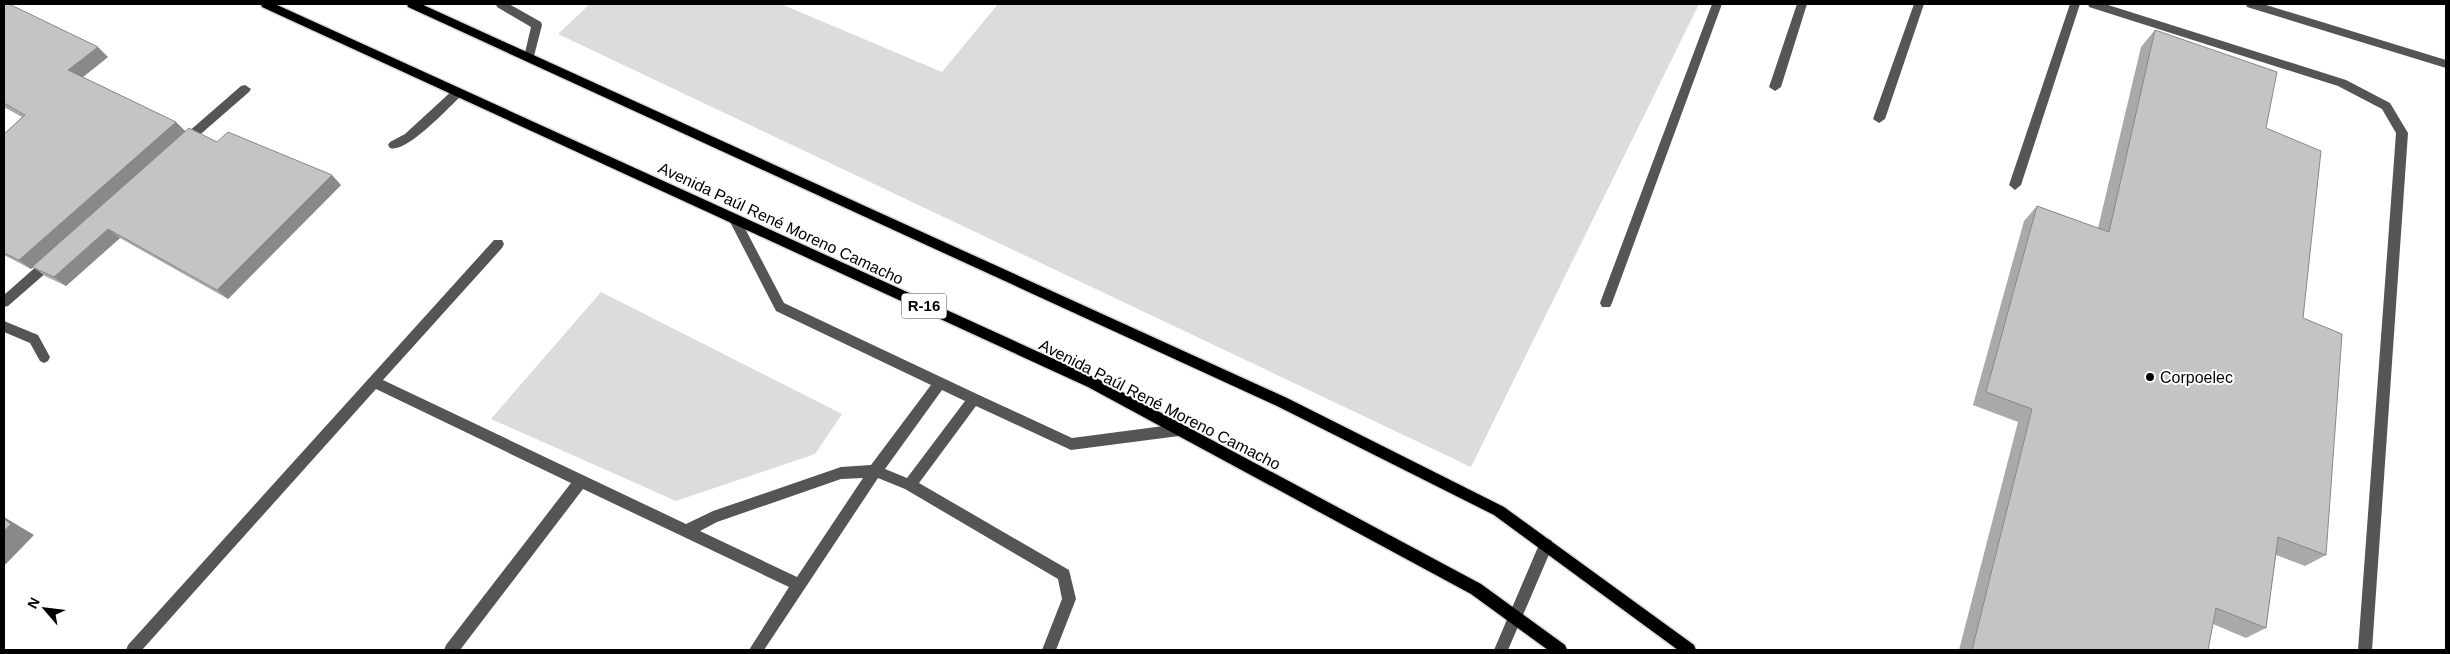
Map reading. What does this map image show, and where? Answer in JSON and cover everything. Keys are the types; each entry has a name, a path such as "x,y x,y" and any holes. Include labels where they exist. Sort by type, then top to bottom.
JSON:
{"main road":[{"name":"Avenida Paúl René Moreno Camacho","path":"266,4 1093,383 1476,589 1560,650"},
{"path":"412,4 1282,402 1499,511 1689,650"}],"street":[{"path":"501,4 537,25 529,57"},
{"path":"1606,303 1717,4"},
{"path":"1775,87 1802,4"},
{"path":"1879,119 1919,4"},
{"path":"2016,185 2076,4"},
{"path":"2093,4 2342,83 2386,106 2402,133 2365,650"},
{"path":"2251,4 2446,64"},
{"path":"172,154 245,89"},
{"path":"394,144 409,137 458,92"},
{"path":"736,220 780,307 974,399 1071,444 1179,430"},
{"path":"133,650 498,244"},
{"path":"4,302 62,251"},
{"path":"4,326 34,339 44,356"},
{"path":"374,382 799,585"},
{"path":"756,650 875,471 941,382"},
{"path":"910,485 974,399"},
{"path":"687,531 713,517 841,473 875,471 910,485 1064,575 1069,599 1049,650"},
{"path":"451,650 581,481"},
{"path":"1502,650 1514,617 1546,546"}],"shaded area":[{"path":"590,4 781,4 942,72 998,4 1699,4 1471,467 558,34"},
{"path":"601,292 842,414 815,454 676,501 491,419"}],"building":[{"path":"4,4 9,4 98,47 68,70 176,122 19,260 4,253 4,134 25,115 4,103"},
{"name":"Corpoelec","path":"2155,30 2277,72 2266,128 2321,151 2303,318 2342,334 2326,555 2278,537 2266,628 2216,608 2208,650 1972,650 2032,409 1986,392 2037,206 2109,232"},
{"path":"189,128 217,142 228,132 332,175 217,290 108,229 54,277 32,267"},
{"path":"4,519 11,524 4,531"}],"place":[{"name":"Corpoelec","path":"2150,377"}]}
